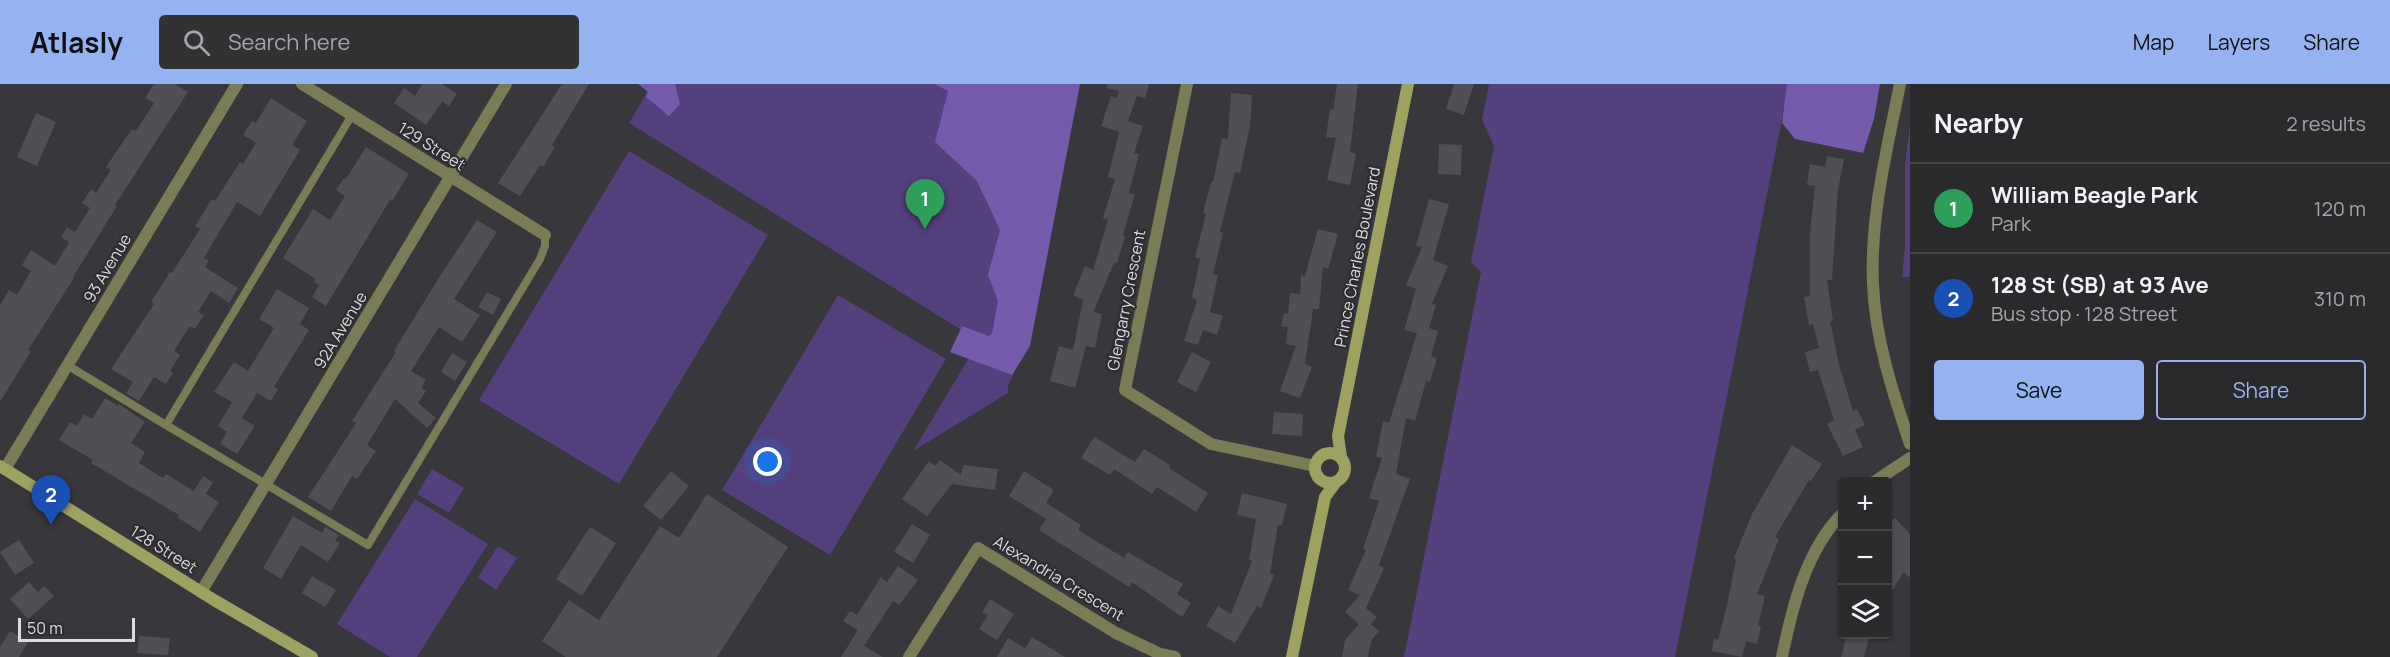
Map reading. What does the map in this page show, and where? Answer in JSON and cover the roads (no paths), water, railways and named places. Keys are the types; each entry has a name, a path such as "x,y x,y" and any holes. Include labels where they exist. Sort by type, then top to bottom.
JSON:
{"street":[{"name":"129 Street","path":"303,84 545,235"},
{"name":"92A Avenue","path":"201,592 506,84"},
{"name":"Glengarry Crescent","path":"1186,84 1125,390 1211,444 1315,466"},
{"name":"Prince Charles Boulevard","path":"1341,457 1338,436 1408,84"},
{"path":"1900,84 1874,230 1873,285 1890,383 1910,444"},
{"name":"93 Avenue","path":"3,467 67,364 231,86"},
{"name":"Prince Charles Boulevard","path":"1327,453 1338,436"},
{"path":"1292,657 1325,497 1345,471 1341,457 1327,453 1318,458 1315,466 1315,472 1321,481 1325,497"},
{"path":"1882,477 1910,458"},
{"name":"128 Street","path":"3,467 201,592 312,657"},
{"path":"1321,481 1336,482"},
{"path":"1782,657 1789,624 1809,564 1838,518"},
{"name":"Alexandria Crescent","path":"909,657 978,548 1116,633 1160,654 1175,657"}],"lane":[{"path":"166,425 352,115"},
{"path":"67,364 368,545 540,259 545,246 545,235"}],"place":[{"name":"William Beagle Park","path":"925,229"},
{"name":"128 St (SB) at 93 Ave","path":"51,525"}]}
